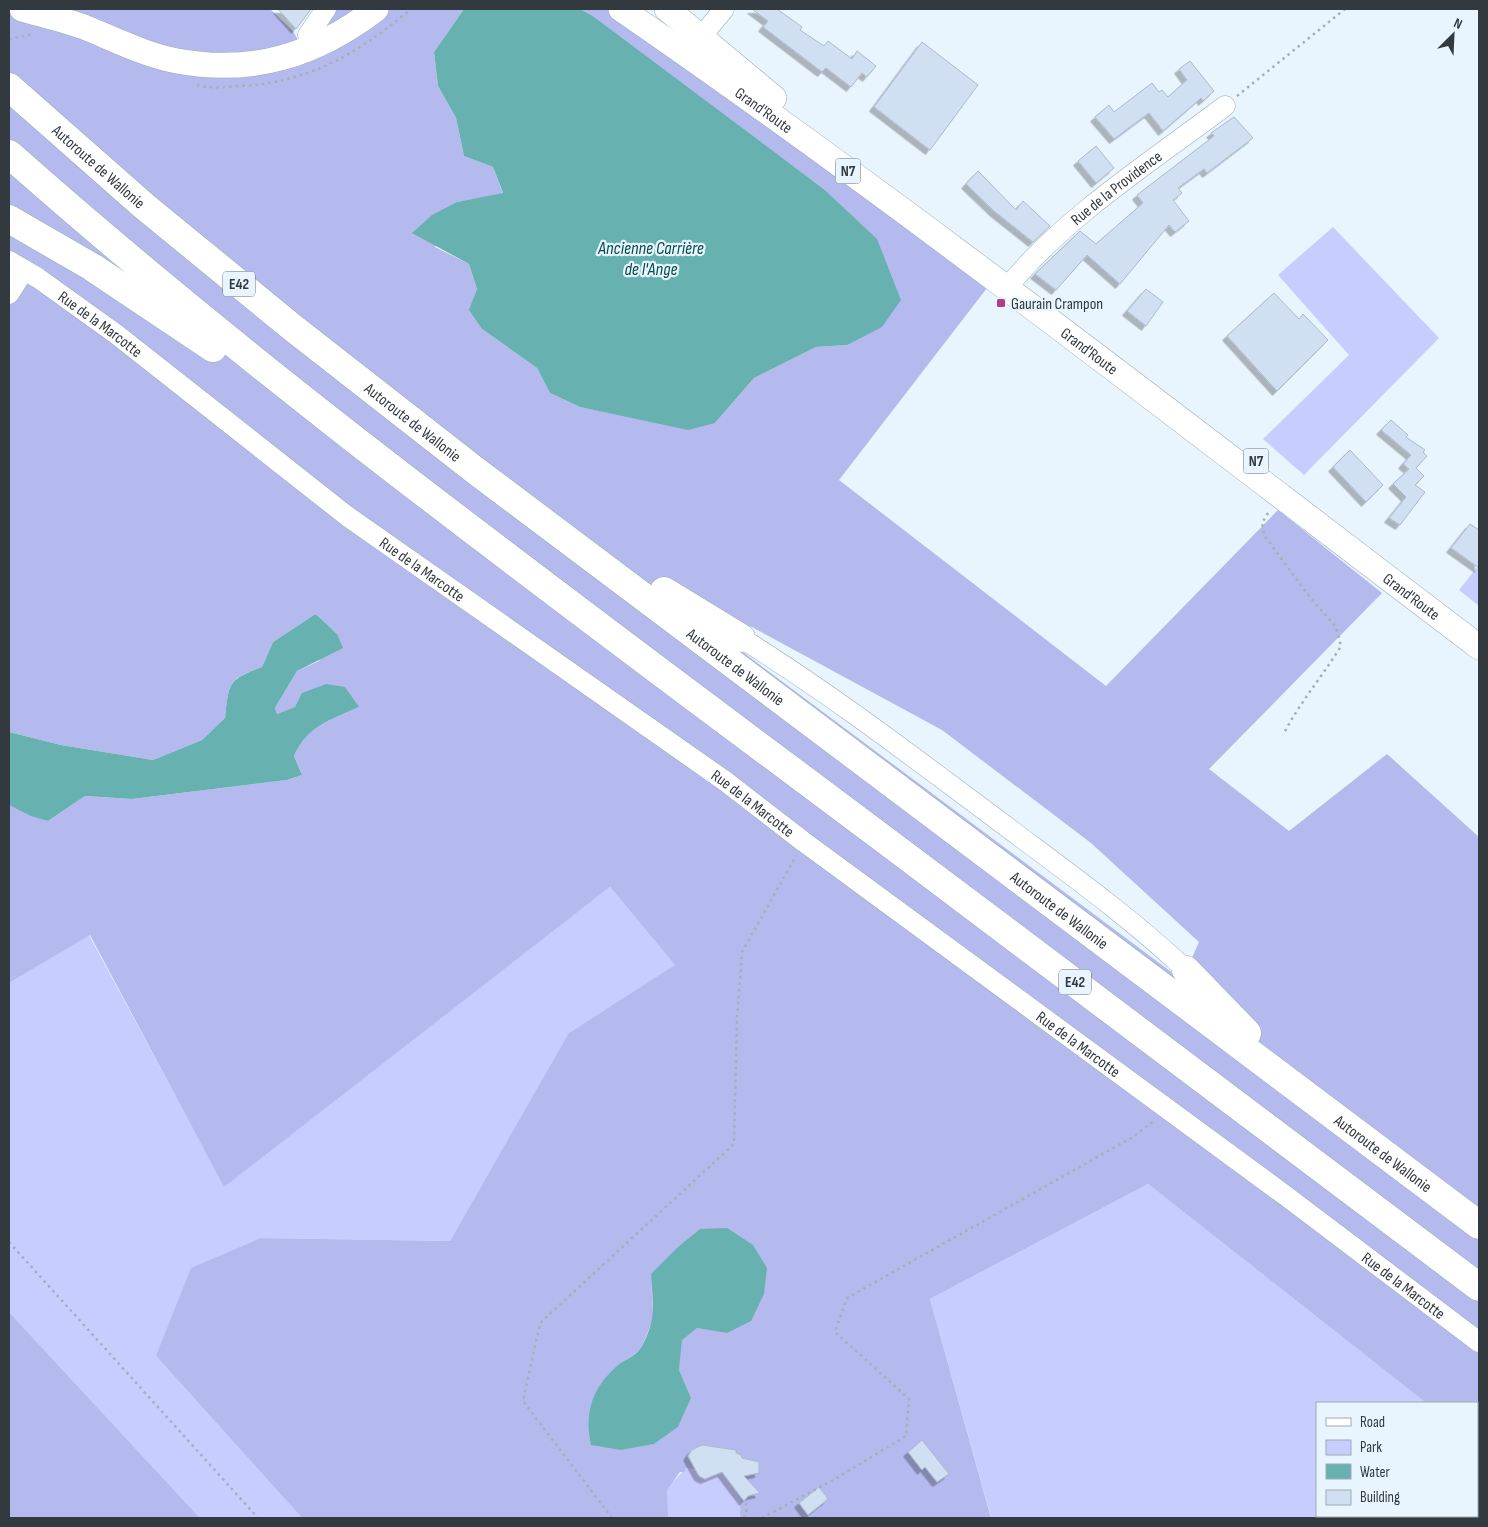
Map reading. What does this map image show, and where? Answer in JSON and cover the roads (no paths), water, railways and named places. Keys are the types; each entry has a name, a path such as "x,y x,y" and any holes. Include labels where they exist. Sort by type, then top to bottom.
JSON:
{"highway":[{"name":"Autoroute de Wallonie","path":"9,87 144,206 293,328 476,471 1342,1120 1479,1225"},
{"name":"E42","path":"9,154 112,245 265,369 454,516 1479,1287"},
{"path":"9,220 92,267 228,358 265,369"},
{"path":"562,534 629,570 741,638"},
{"path":"1186,970 1248,1033 1342,1120"}],"main road":[{"path":"22,9 82,26 133,47 176,61 218,66 284,59 312,48 352,28 376,9"},
{"name":"Grand'Route","path":"621,9 694,46 1011,284 1479,629"},
{"name":"Grand'Route","path":"667,9 694,46"},
{"name":"Grand'Route","path":"1011,284 1280,497 1479,647"}],"street":[{"path":"312,48 308,35 326,9"},
{"path":"694,46 724,9"},
{"name":"Rue de la Providence","path":"1011,284 1082,215 1225,106"},
{"path":"9,294 18,283 17,266"},
{"name":"Rue de la Marcotte","path":"17,266 116,334 347,516 717,776 1286,1196 1479,1342"},
{"path":"741,638 843,705 1096,894 1159,944 1186,970"}],"water":[{"name":"Ancienne Carrière de l'Ange","path":"464,9 580,9 594,17 825,190 877,239 901,300 882,327 847,345 816,347 754,378 715,423 688,430 580,407 550,393 537,368 482,329 469,310 477,289 469,264 412,233 432,215 457,202 503,193 493,167 464,156 456,118 438,86 434,52"},
{"path":"314,615 317,615 337,634 343,648 297,671 275,708 277,714 295,707 302,693 326,684 345,687 359,707 321,725 306,737 294,756 302,775 287,780 132,799 85,796 48,821 31,816 9,805 9,732 61,745 153,760 202,740 225,718 230,689 236,679 262,667 273,642"},
{"path":"727,1228 753,1245 767,1268 764,1294 751,1321 727,1333 697,1328 682,1340 679,1370 691,1398 678,1427 654,1444 621,1450 591,1445 589,1422 592,1402 596,1392 608,1374 639,1351 650,1329 653,1312 651,1274 678,1247 700,1229"}],"place":[{"name":"Gaurain Crampon","path":"1001,303"}]}
